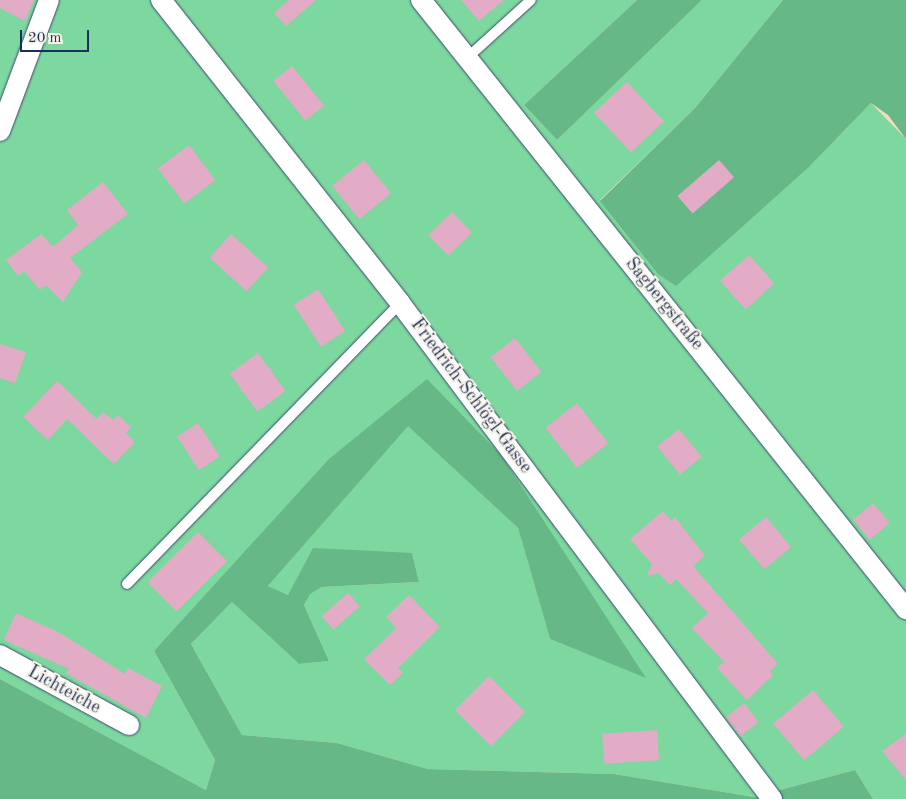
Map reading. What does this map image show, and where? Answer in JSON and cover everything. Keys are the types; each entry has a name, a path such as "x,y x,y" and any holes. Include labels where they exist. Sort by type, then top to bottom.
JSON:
{"street":[{"path":"0,131 49,0"},
{"name":"Friedrich-Schlögl-Gasse","path":"161,0 400,303 772,799"},
{"name":"Sagbergstraße","path":"421,0 906,609"},
{"name":"Lichteiche","path":"0,655 129,725"}],"lane":[{"path":"467,58 531,0"},
{"path":"127,584 400,303"}],"green space":[{"path":"0,0 637,0 524,105 557,140 702,0 783,0 695,108 600,200 811,165 871,103 906,139 906,799 873,799 855,770 754,797 614,774 428,769 337,743 242,735 191,644 232,602 299,664 329,661 304,605 309,594 322,587 419,582 412,553 287,595 268,586 408,425 518,528 550,639 645,677 427,379 154,651 215,760 206,790 0,679"},
{"path":"637,0 702,0 557,140 524,105"},
{"path":"783,0 906,0 906,139 888,115 871,103 811,165 676,286 658,274 600,201 695,108"},
{"path":"427,379 501,455 646,678 550,639 518,528 408,426 268,586 288,595 313,548 412,553 419,582 322,587 310,594 304,605 329,661 299,664 232,602 191,644 242,735 337,743 428,769 614,774 754,797 855,770 873,799 0,799 0,679 206,790 215,760 154,651 329,459"}],"building":[{"path":"0,0 34,0 25,21 0,8"},
{"path":"289,0 316,0 286,26 274,13"},
{"path":"461,0 504,0 479,21"},
{"path":"292,66 324,106 305,121 273,81"},
{"path":"627,82 664,121 631,152 594,113"},
{"path":"189,145 215,180 184,204 158,168"},
{"path":"364,160 391,193 359,219 332,186"},
{"path":"719,160 734,177 693,213 677,196"},
{"path":"103,182 128,214 70,258 82,272 63,302 46,285 40,290 24,271 18,276 6,260 41,234 53,247 78,225 67,210"},
{"path":"452,212 472,233 448,256 428,235"},
{"path":"231,234 268,267 247,291 210,258"},
{"path":"749,255 774,283 745,309 720,281"},
{"path":"318,289 345,331 321,347 294,305"},
{"path":"515,338 541,372 517,391 491,357"},
{"path":"0,344 26,352 15,383 0,378"},
{"path":"258,353 286,391 257,412 230,374"},
{"path":"57,381 97,419 103,412 113,420 118,415 131,427 126,433 135,442 114,464 67,419 48,440 23,417"},
{"path":"577,403 608,443 577,468 545,428"},
{"path":"198,423 220,457 199,470 177,437"},
{"path":"679,429 702,457 680,475 657,447"},
{"path":"873,503 890,523 870,540 853,520"},
{"path":"663,511 671,521 675,517 705,556 693,566 778,664 770,671 773,675 747,700 717,668 724,662 692,628 708,613 676,579 670,585 659,573 647,576 652,564 630,539"},
{"path":"766,517 791,547 764,569 739,539"},
{"path":"198,532 227,561 177,611 148,582"},
{"path":"348,593 360,607 333,630 322,616"},
{"path":"409,595 440,627 398,668 403,673 390,685 364,659 396,628 386,617"},
{"path":"16,613 60,633 125,674 128,668 162,686 146,718 66,673 69,669 4,640"},
{"path":"489,676 525,712 491,746 455,710"},
{"path":"813,690 844,727 804,760 773,723"},
{"path":"744,703 759,722 741,736 726,717"},
{"path":"657,730 659,760 604,764 602,734"},
{"path":"906,734 906,780 882,751"}]}
